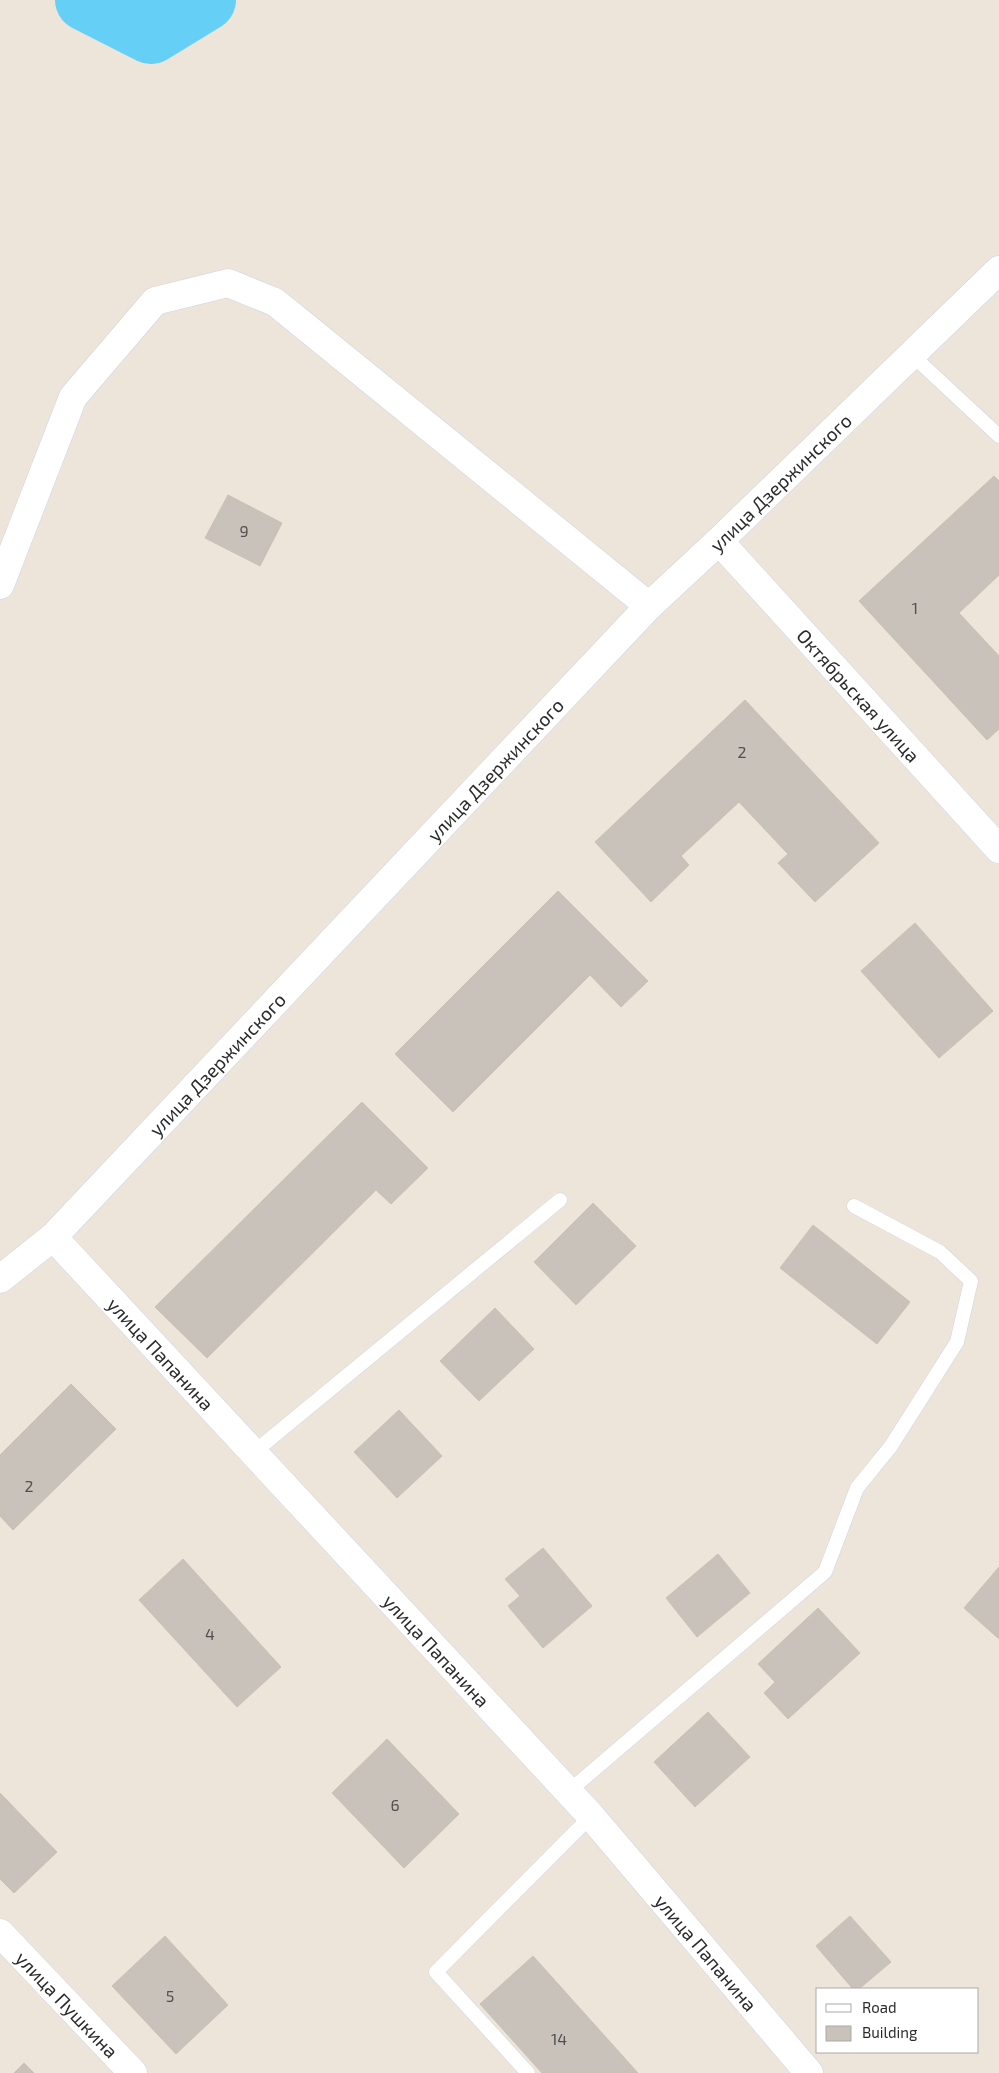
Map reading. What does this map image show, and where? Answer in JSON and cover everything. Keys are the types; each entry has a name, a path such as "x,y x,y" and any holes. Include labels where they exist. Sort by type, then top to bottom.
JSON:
{"street":[{"name":"улица Дзержинского","path":"0,1279 53,1237 649,606 912,356 999,270"},
{"path":"0,585 73,397 155,301 228,283 275,302 649,606"},
{"name":"Октябрьская улица","path":"719,541 999,849"},
{"name":"улица Папанина","path":"53,1237 590,1816 809,2073"},
{"name":"улица Пушкина","path":"0,1934 134,2073"}],"lane":[{"path":"912,356 999,436"},
{"path":"253,1453 560,1200"},
{"path":"568,1792 825,1572 856,1488 891,1446 957,1342 971,1281 940,1252 854,1206"},
{"path":"528,2073 436,1972 590,1816"}],"building":[{"path":"994,476 999,481 999,575 959,613 999,656 999,729 987,740 859,601"},
{"path":"228,495 282,523 260,566 205,538"},
{"path":"745,700 879,843 815,902 778,863 788,854 739,802 681,856 689,865 651,902 595,842"},
{"path":"558,891 648,981 621,1007 590,975 453,1112 395,1054"},
{"path":"915,923 993,1011 939,1058 861,971"},
{"path":"362,1102 428,1168 391,1204 376,1190 207,1358 155,1307"},
{"path":"593,1203 636,1246 576,1305 534,1262"},
{"path":"813,1225 910,1302 877,1344 780,1268"},
{"path":"495,1308 534,1349 479,1401 440,1361"},
{"path":"71,1384 116,1429 13,1530 0,1516 0,1455"},
{"path":"399,1410 442,1456 397,1498 354,1452"},
{"path":"543,1548 592,1606 543,1648 508,1606 520,1596 505,1579"},
{"path":"718,1554 750,1593 697,1637 666,1598"},
{"path":"183,1559 281,1667 237,1707 139,1600"},
{"path":"999,1567 999,1639 964,1608"},
{"path":"818,1608 860,1653 788,1719 764,1693 775,1682 758,1664"},
{"path":"708,1712 750,1757 695,1807 654,1762"},
{"path":"387,1739 459,1814 404,1868 332,1793"},
{"path":"0,1793 57,1852 14,1893 0,1879"},
{"path":"850,1916 891,1962 860,1988 852,1988 816,1946"},
{"path":"165,1936 228,2005 176,2054 112,1986"},
{"path":"533,1956 638,2073 542,2073 480,2004"},
{"path":"24,2063 34,2073 14,2073"}],"waterway":[{"path":"86,0 151,33 205,0"}]}
